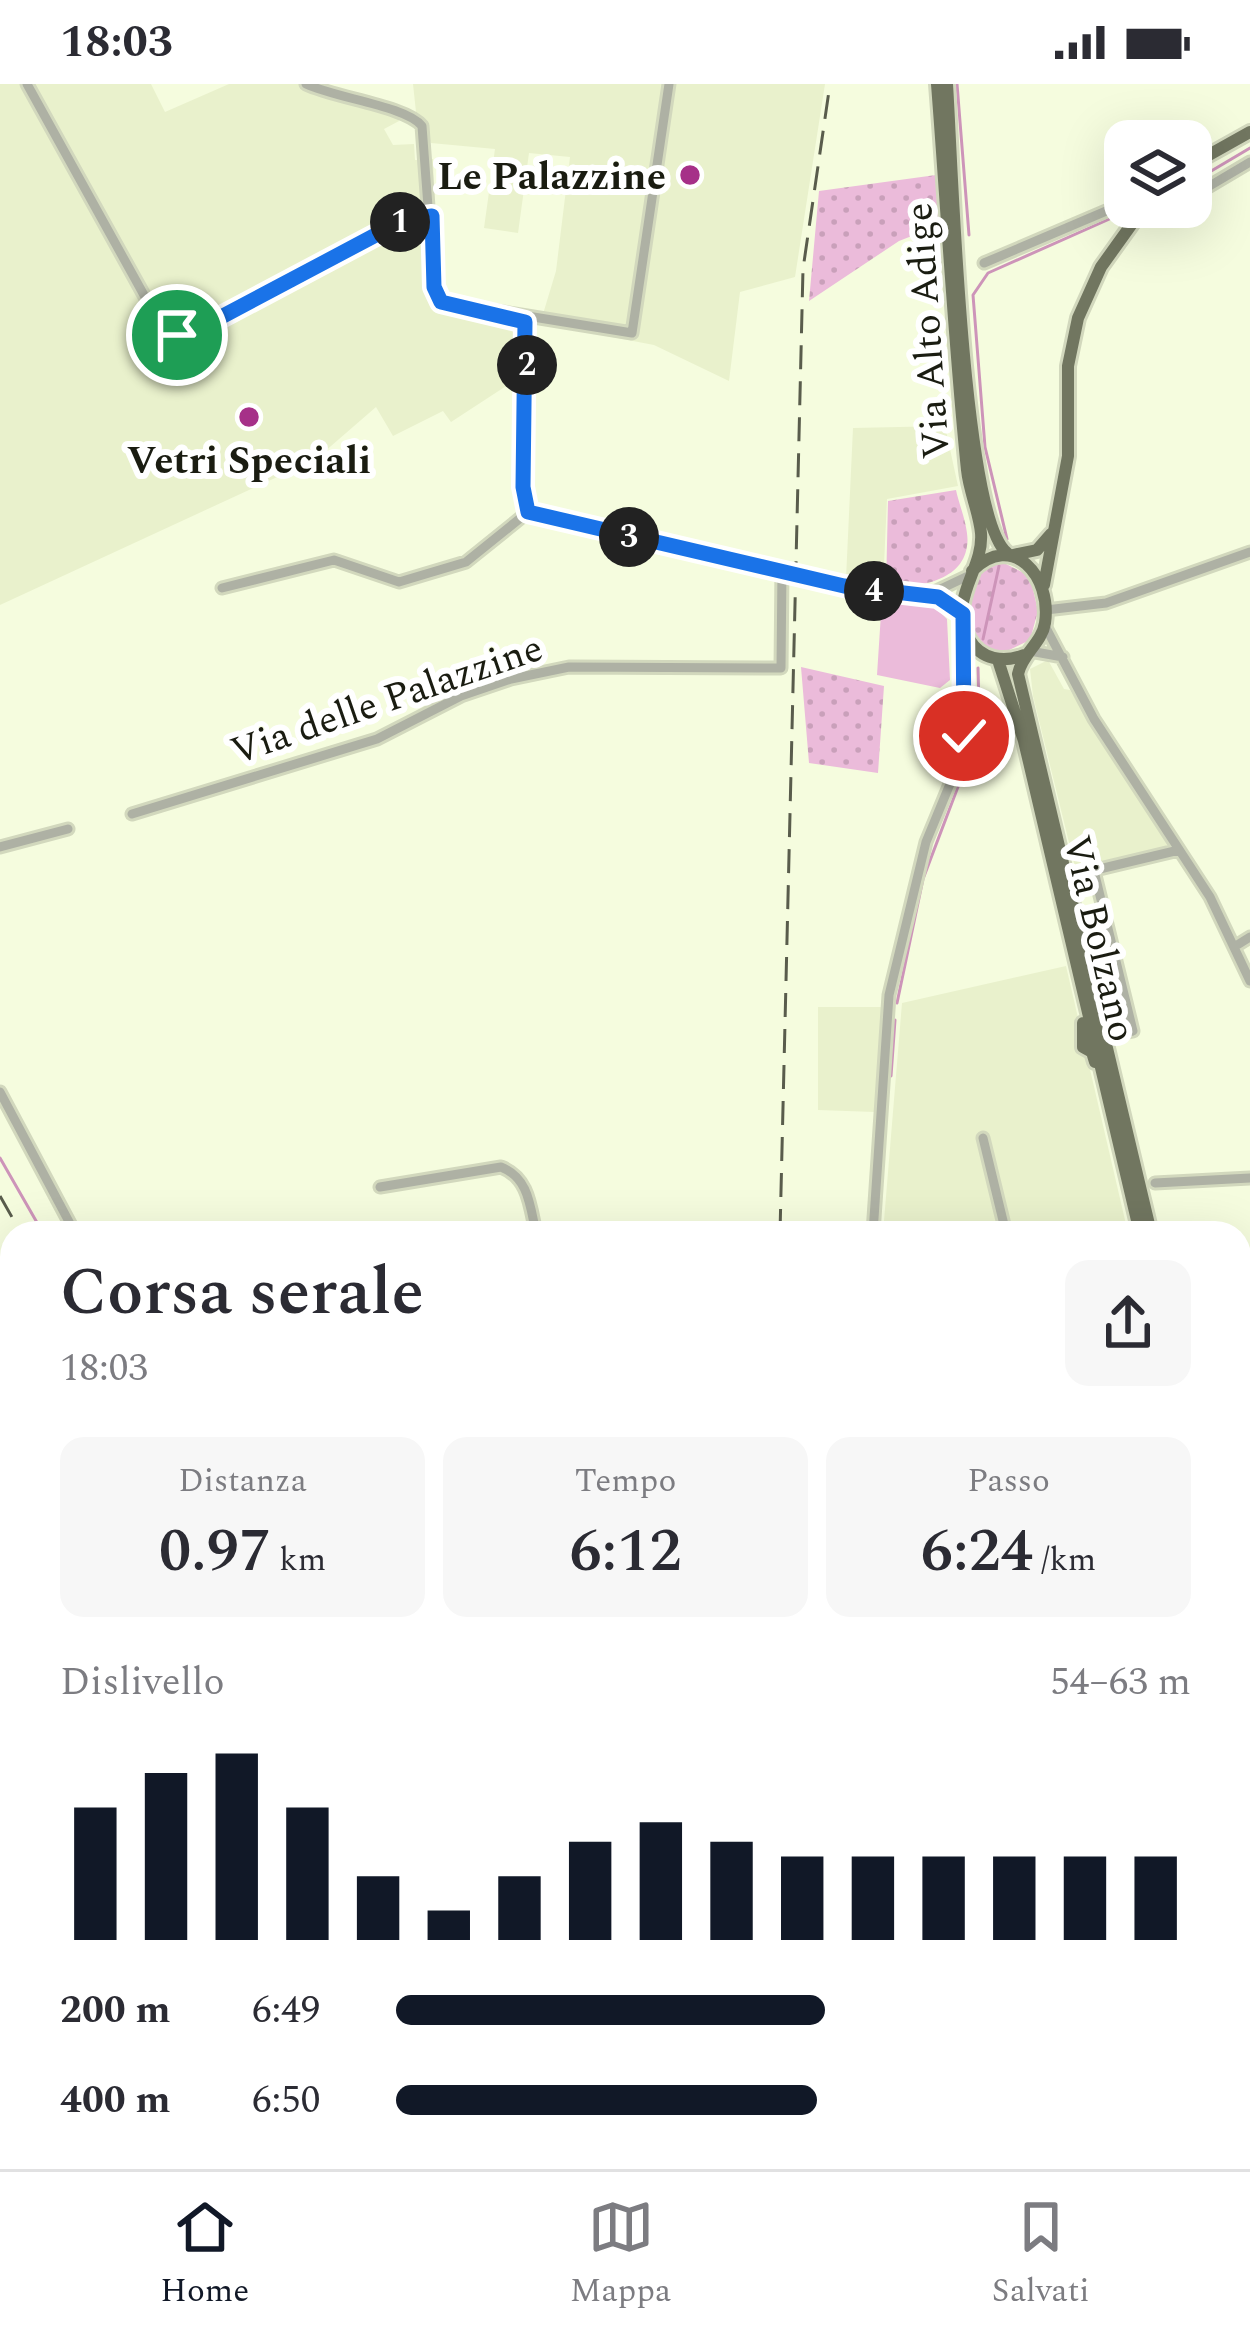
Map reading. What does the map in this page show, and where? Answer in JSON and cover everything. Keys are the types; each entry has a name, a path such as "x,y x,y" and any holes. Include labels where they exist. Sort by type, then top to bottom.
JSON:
{"main road":[{"name":"Via Alto Adige","path":"937,84 962,424 981,533 970,574"},
{"name":"Via Alto Adige","path":"947,84 976,461 992,538 1010,555"},
{"path":"1212,153 1250,132"},
{"path":"1044,591 1068,456 1068,366 1078,318 1101,267 1129,228"},
{"path":"1010,555 1030,565 1053,607 1030,651 991,657 966,631 963,614 970,574 988,557 1037,550 1055,528"},
{"name":"Via Bolzano","path":"1030,651 1018,674 1148,1221"},
{"name":"Via Bolzano","path":"991,657 1008,677 1075,957 1083,1047 1092,1052 1137,1221"},
{"path":"1040,722 1048,772 1045,789"}],"street":[{"path":"27,84 165,333 191,333 404,220 432,216"},
{"path":"306,84 329,95 415,117 427,146 434,287 441,302 632,333 670,84"},
{"path":"1212,185 1250,162"},
{"path":"984,263 1104,211"},
{"path":"518,316 527,331 523,487 528,512"},
{"path":"528,512 861,589 929,595 963,614"},
{"path":"222,588 334,560 399,582 466,562 528,512"},
{"path":"1053,607 1106,603 1250,553"},
{"name":"Via delle Palazzine","path":"132,814 376,739 460,696 511,679 569,667 781,668 782,568"},
{"path":"929,595 970,574"},
{"path":"1045,626 1094,719 1179,850 1250,980"},
{"path":"874,1221 889,995 926,842 962,755 961,671 966,631"},
{"path":"1030,651 1063,657"},
{"path":"961,671 991,657"},
{"path":"0,847 68,829"},
{"path":"1066,878 1179,850"},
{"name":"Via Bolzano","path":"1094,871 1133,1031 1104,1037"},
{"path":"1234,947 1250,937"},
{"path":"0,1092 69,1221"},
{"path":"983,1138 1003,1221"},
{"path":"380,1187 501,1167 516,1173 526,1188 533,1221"},
{"path":"1155,1183 1250,1178"}],"shaded area":[{"path":"0,84 151,84 165,112 229,84 301,84 344,103 397,115 399,121 384,129 393,145 414,144 415,160 433,159 438,290 452,301 543,314 556,271 570,157 529,153 518,233 484,228 495,149 431,143 416,112 413,84 825,84 795,277 740,292 729,381 654,345 534,322 523,375 451,422 443,411 393,436 376,407 316,459 0,605"},
{"path":"936,175 940,225 899,241 809,301 819,191"},
{"path":"945,426 958,486 887,499 883,587 846,579 853,428"},
{"path":"956,490 967,533 963,559 934,581 886,588 888,501"},
{"path":"1002,562 1030,576 1038,611 1030,640 1003,653 982,642 969,608 979,572"},
{"path":"882,598 935,607 947,619 950,680 940,688 877,675"},
{"path":"1048,660 1171,849 1076,871 1033,696 1030,669"},
{"path":"801,667 884,686 878,773 809,763"},
{"path":"1066,966 1125,1221 884,1221 902,1003"},
{"path":"818,1007 882,1007 875,1112 818,1110"}],"waterway":[{"path":"957,84 969,235"},
{"path":"1212,171 1250,148"},
{"path":"1007,539 985,447 973,295 988,273 1104,221"},
{"path":"983,639 999,566"},
{"path":"978,668 979,706"},
{"path":"897,1003 923,879 978,734"},
{"path":"891,1076 895,1020"},
{"path":"0,1158 36,1221"}],"railway":[{"path":"780,1221 803,269 830,84"},
{"path":"0,1196 14,1221"}],"place":[{"name":"Le Palazzine","path":"690,175"},
{"name":"Vetri Speciali","path":"249,417"}],"route":[{"path":"177,335 191,333 404,220 432,216 434,287 441,302 518,316 525,322 523,487 528,512 789,569 844,586 938,597 963,614 964,736"}]}
